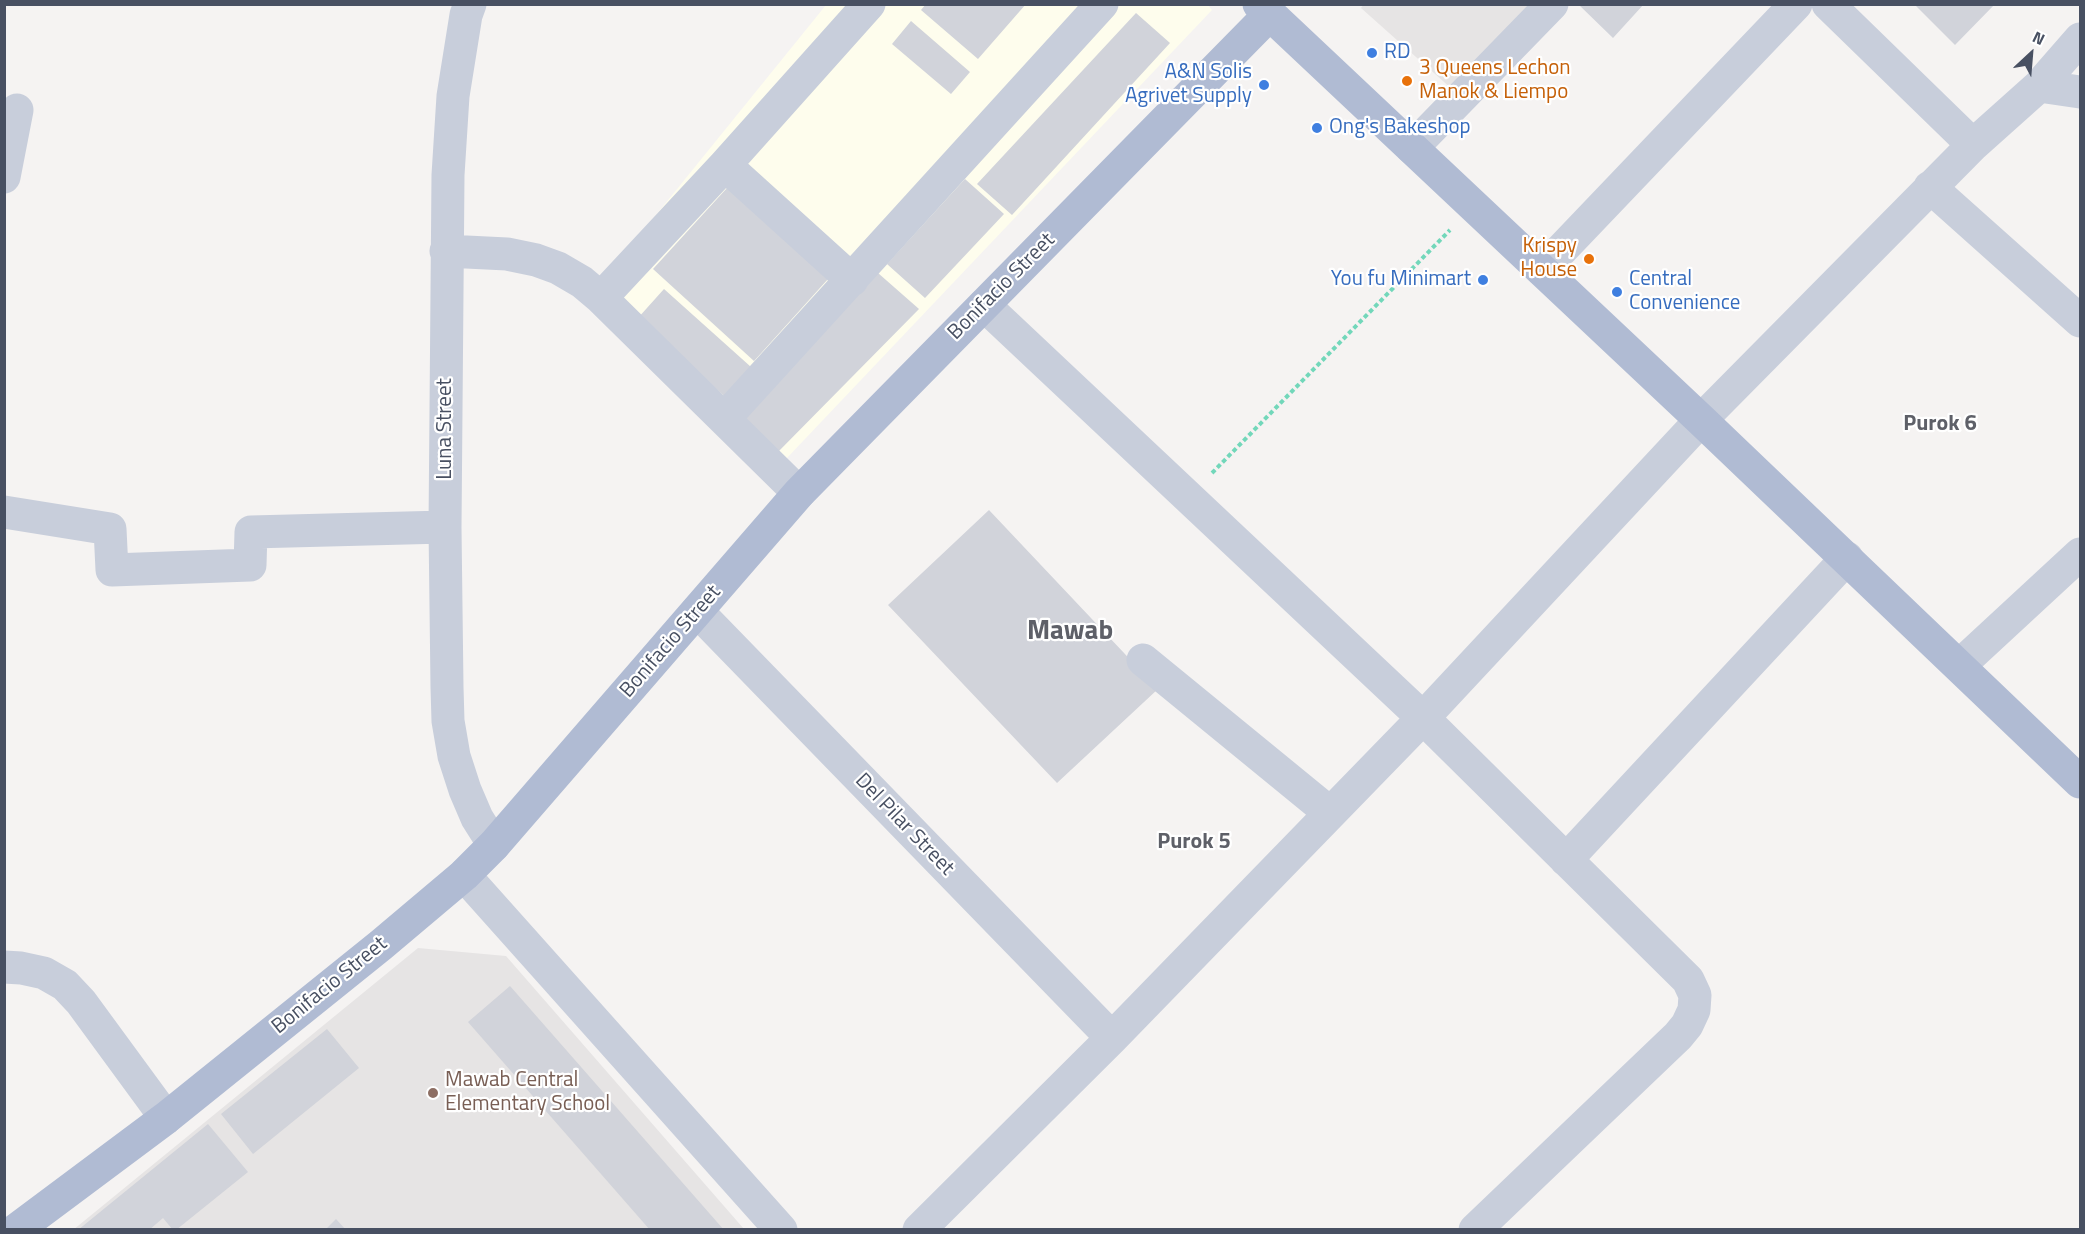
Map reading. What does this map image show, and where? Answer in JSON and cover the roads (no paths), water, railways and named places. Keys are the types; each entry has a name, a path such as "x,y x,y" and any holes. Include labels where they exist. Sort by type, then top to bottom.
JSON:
{"main road":[{"path":"1270,8 1412,148 1960,665 2080,782"},
{"name":"Bonifacio Street","path":"16,1230 166,1118 464,875 494,845 800,493 984,306 1270,8"}],"street":[{"name":"Luna Street","path":"470,4 466,15 453,96 446,251 445,527 448,721 454,756 465,790 477,819 494,845"},
{"path":"601,298 725,165 869,4"},
{"path":"724,419 1102,4"},
{"path":"1412,148 1552,4"},
{"path":"1542,270 1796,4"},
{"path":"1828,4 1973,145"},
{"path":"919,1230 1112,1038 1423,718 1701,420 1930,187 2039,86 2080,39"},
{"path":"2039,86 2080,92"},
{"path":"4,177 17,110"},
{"path":"725,165 852,280"},
{"path":"1930,187 2080,321"},
{"path":"446,251 507,254 536,260 558,268 582,282 800,493"},
{"path":"984,306 1423,718 1688,980 1695,995 1694,1010 1688,1025 1475,1230"},
{"path":"4,512 110,529 112,570 250,565 251,532 445,527"},
{"path":"1960,665 2080,554"},
{"path":"1566,860 1847,558"},
{"name":"Del Pilar Street","path":"697,611 1112,1038"},
{"path":"1143,660 1330,813"},
{"path":"464,875 781,1230"},
{"path":"4,967 21,968 44,974 65,985 81,1002 166,1118"}],"place":[{"name":"RD","path":"1372,53"},
{"name":"3 Queens Lechon Manok & Liempo","path":"1407,81"},
{"name":"A&N Solis Agrivet Supply","path":"1264,85"},
{"name":"Ong's Bakeshop","path":"1317,128"},
{"name":"Krispy House","path":"1589,259"},
{"name":"You fu Minimart","path":"1483,280"},
{"name":"Central Convenience","path":"1617,292"},
{"name":"Mawab Central Elementary School","path":"433,1093"}],"district":[{"name":"Purok 6","path":"1940,425"},
{"name":"Mawab","path":"1070,632"},
{"name":"Purok 5","path":"1194,843"}]}
